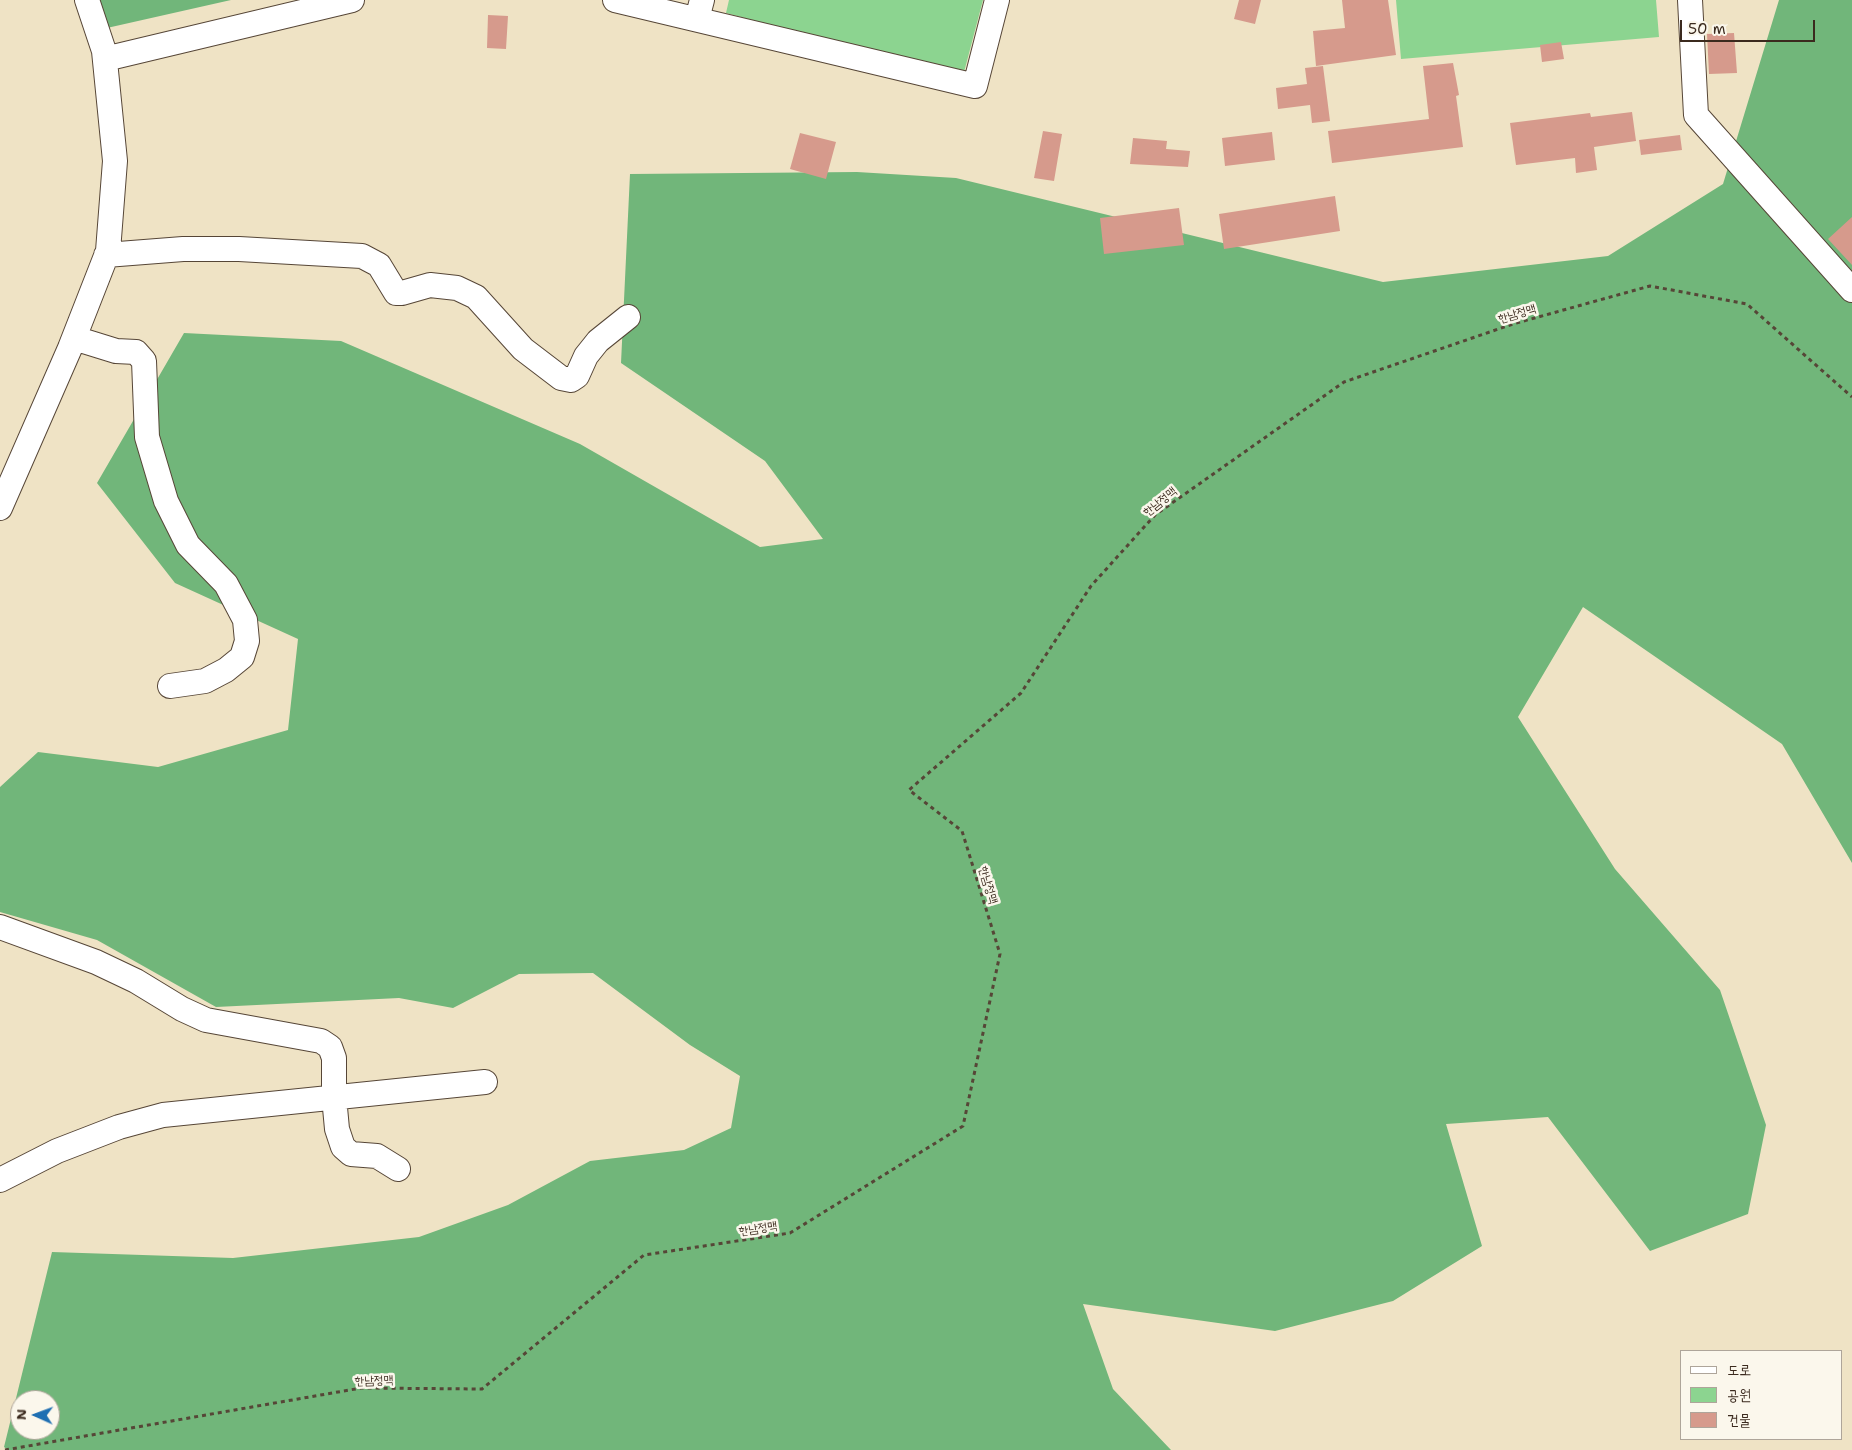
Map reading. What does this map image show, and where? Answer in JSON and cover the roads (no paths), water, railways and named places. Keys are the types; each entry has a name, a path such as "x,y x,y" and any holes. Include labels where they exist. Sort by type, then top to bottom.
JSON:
{"street":[{"path":"0,508 74,338 108,251 115,161 104,51 87,0"},
{"path":"105,59 352,0"},
{"path":"615,0 699,10 976,86 997,0"},
{"path":"1690,0 1696,114 1852,290"},
{"path":"106,255 183,249 239,249 362,256 379,265 396,293 430,286 457,288 476,297 523,349 561,378 571,380 577,376 586,356 598,341 628,317"},
{"path":"74,338 116,351 136,352 144,361 147,437 166,501 188,545 226,584 245,620 247,641 242,657 226,670 205,681 170,686"},
{"path":"0,928 96,962 136,981 182,1009 206,1020 321,1041 330,1047 334,1058 334,1098 338,1129 343,1147 351,1154 377,1156 398,1169"},
{"path":"0,1180 57,1150 119,1127 163,1115 485,1082"}]}
